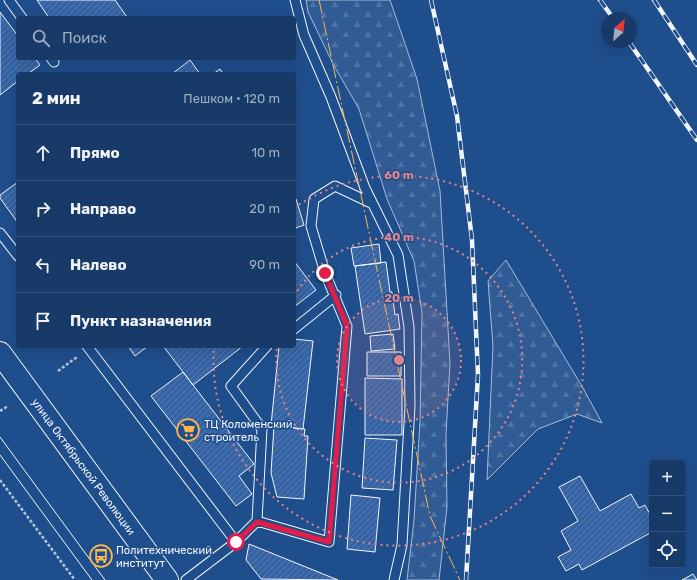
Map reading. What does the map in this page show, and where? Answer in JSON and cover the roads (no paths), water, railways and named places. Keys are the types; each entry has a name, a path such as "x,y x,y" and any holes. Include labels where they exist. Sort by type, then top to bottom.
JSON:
{"main road":[{"name":"улица Октябрьской Революции","path":"0,353 167,580"}],"lane":[{"path":"9,0 21,16"},
{"path":"295,0 304,35 331,97 373,204 398,255 409,327 410,406 402,545 394,580"},
{"path":"257,522 329,542 347,326 336,295 325,273 312,226 314,199 335,186 373,204"},
{"path":"0,232 16,253"},
{"path":"296,327 336,295"},
{"path":"89,348 236,542"},
{"path":"186,580 236,542 257,522 262,429 232,386 264,348"}],"tram line":[{"path":"0,437 105,580"},
{"path":"0,455 92,580"}],"railway":[{"path":"431,0 457,116 472,240 478,375 466,580"},
{"path":"600,0 609,12"},
{"path":"654,0 697,65"},
{"path":"633,48 697,140"}],"place":[{"name":"ТЦ Коломенский строитель","path":"188,430"},
{"name":"Политехнический институт","path":"101,556"}]}
